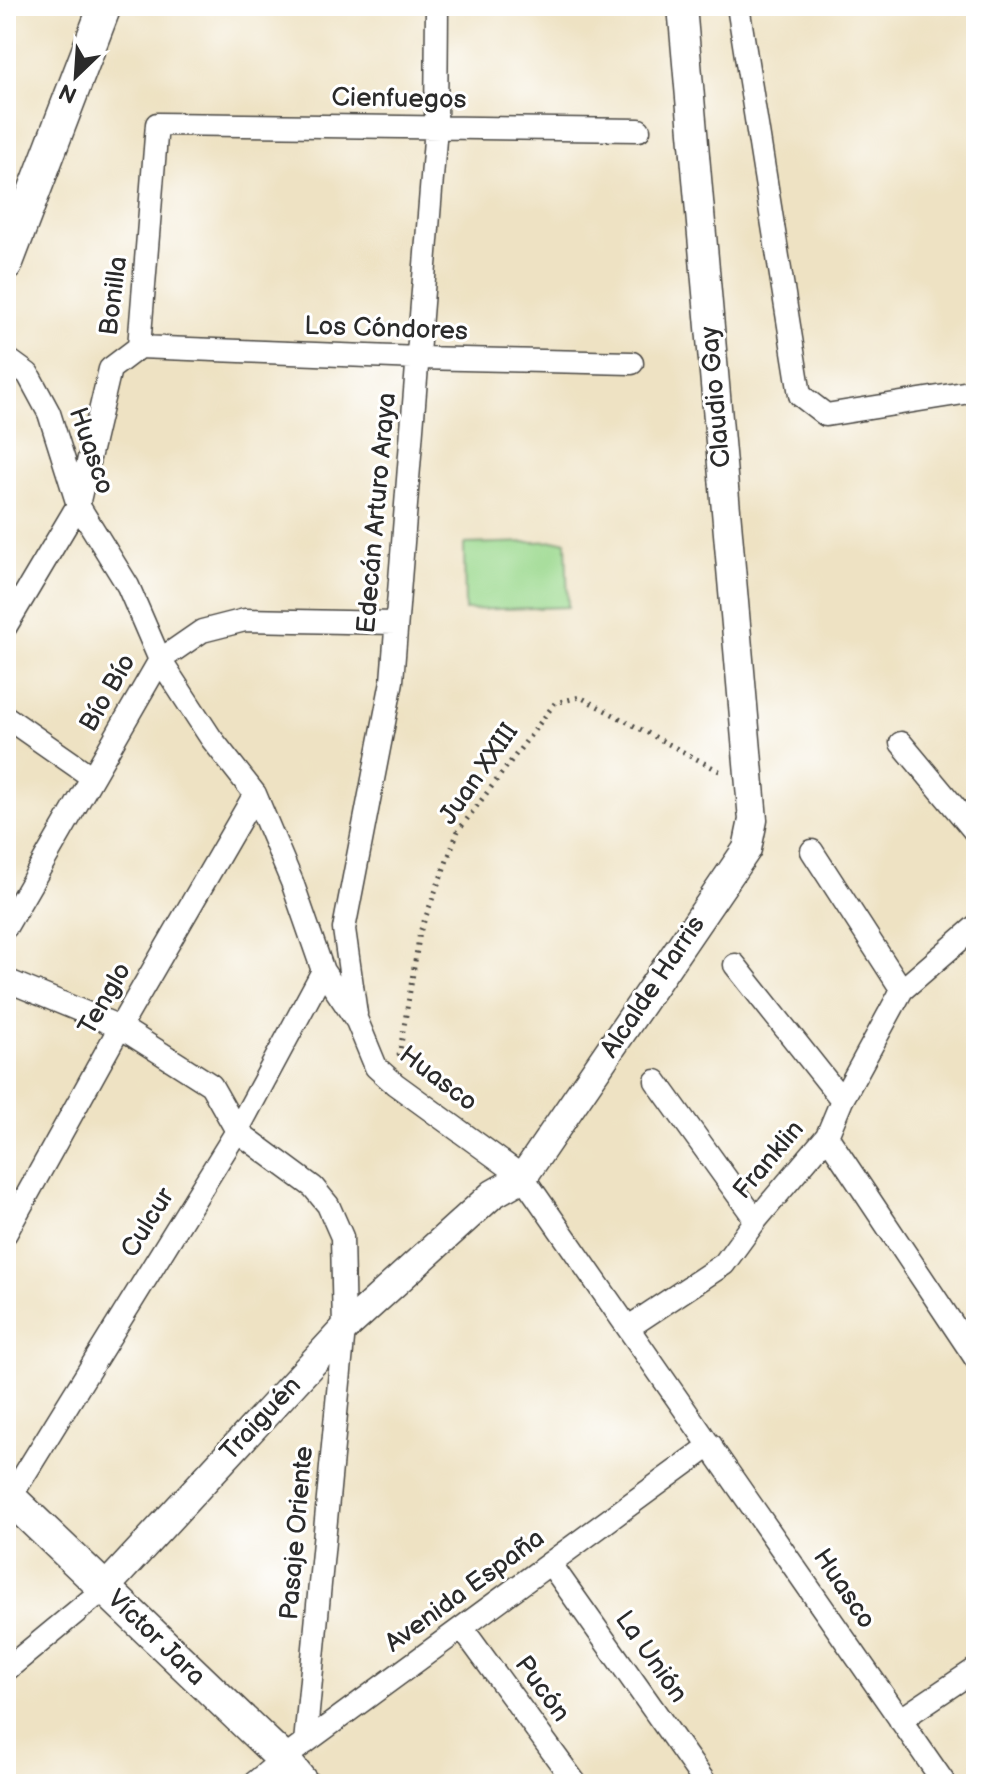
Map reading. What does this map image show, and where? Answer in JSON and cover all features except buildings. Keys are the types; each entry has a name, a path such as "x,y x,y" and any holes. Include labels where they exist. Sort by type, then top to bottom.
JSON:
{"main road":[{"path":"6,265 105,6"},
{"name":"Víctor Jara","path":"8,1496 104,1589 294,1751 303,1784"}],"street":[{"name":"Edecán Arturo Araya","path":"357,1021 344,929 392,681 436,127 437,6"},
{"name":"Claudio Gay","path":"682,6 750,788"},
{"path":"738,6 800,395 826,415 976,391"},
{"name":"Cienfuegos","path":"157,124 639,130"},
{"name":"Bonilla","path":"6,626 78,505 110,369 139,347 157,124"},
{"name":"Los Cóndores","path":"139,347 632,363"},
{"name":"Huasco","path":"6,358 28,374 49,413 78,505 128,586 160,660 211,738 255,794 292,882 323,971 357,1021 376,1067 523,1177 945,1784"},
{"name":"Bío Bío","path":"6,927 160,660 202,631 245,620 395,623"},
{"path":"6,717 92,777"},
{"path":"901,743 976,833"},
{"name":"Alcalde Harris","path":"523,1177 747,849 753,820 750,788"},
{"name":"Tenglo","path":"6,1233 120,1027 255,794"},
{"path":"812,851 902,990"},
{"name":"Franklin","path":"629,1327 724,1264 756,1220 827,1136 842,1100 902,990 976,926"},
{"path":"735,965 842,1100"},
{"name":"Culcur","path":"8,1496 237,1131 323,971"},
{"name":"Pasaje Oriente","path":"6,980 120,1027 211,1085 237,1131 313,1187 328,1205 342,1237 344,1329 294,1751"},
{"path":"656,1081 756,1220"},
{"path":"827,1136 976,1359"},
{"name":"Traiguén","path":"6,1670 104,1589 344,1329 468,1215 493,1194 523,1177"},
{"name":"Avenida España","path":"253,1784 711,1445"},
{"name":"La Unión","path":"550,1563 706,1784"},
{"name":"Pucón","path":"462,1628 576,1784"},
{"path":"900,1720 976,1669"}],"path":[{"name":"Juan XXIII","path":"395,1084 420,932 458,831 555,703 580,697 750,788"}],"green space":[{"path":"566,541 568,607 465,610 464,544"}]}
